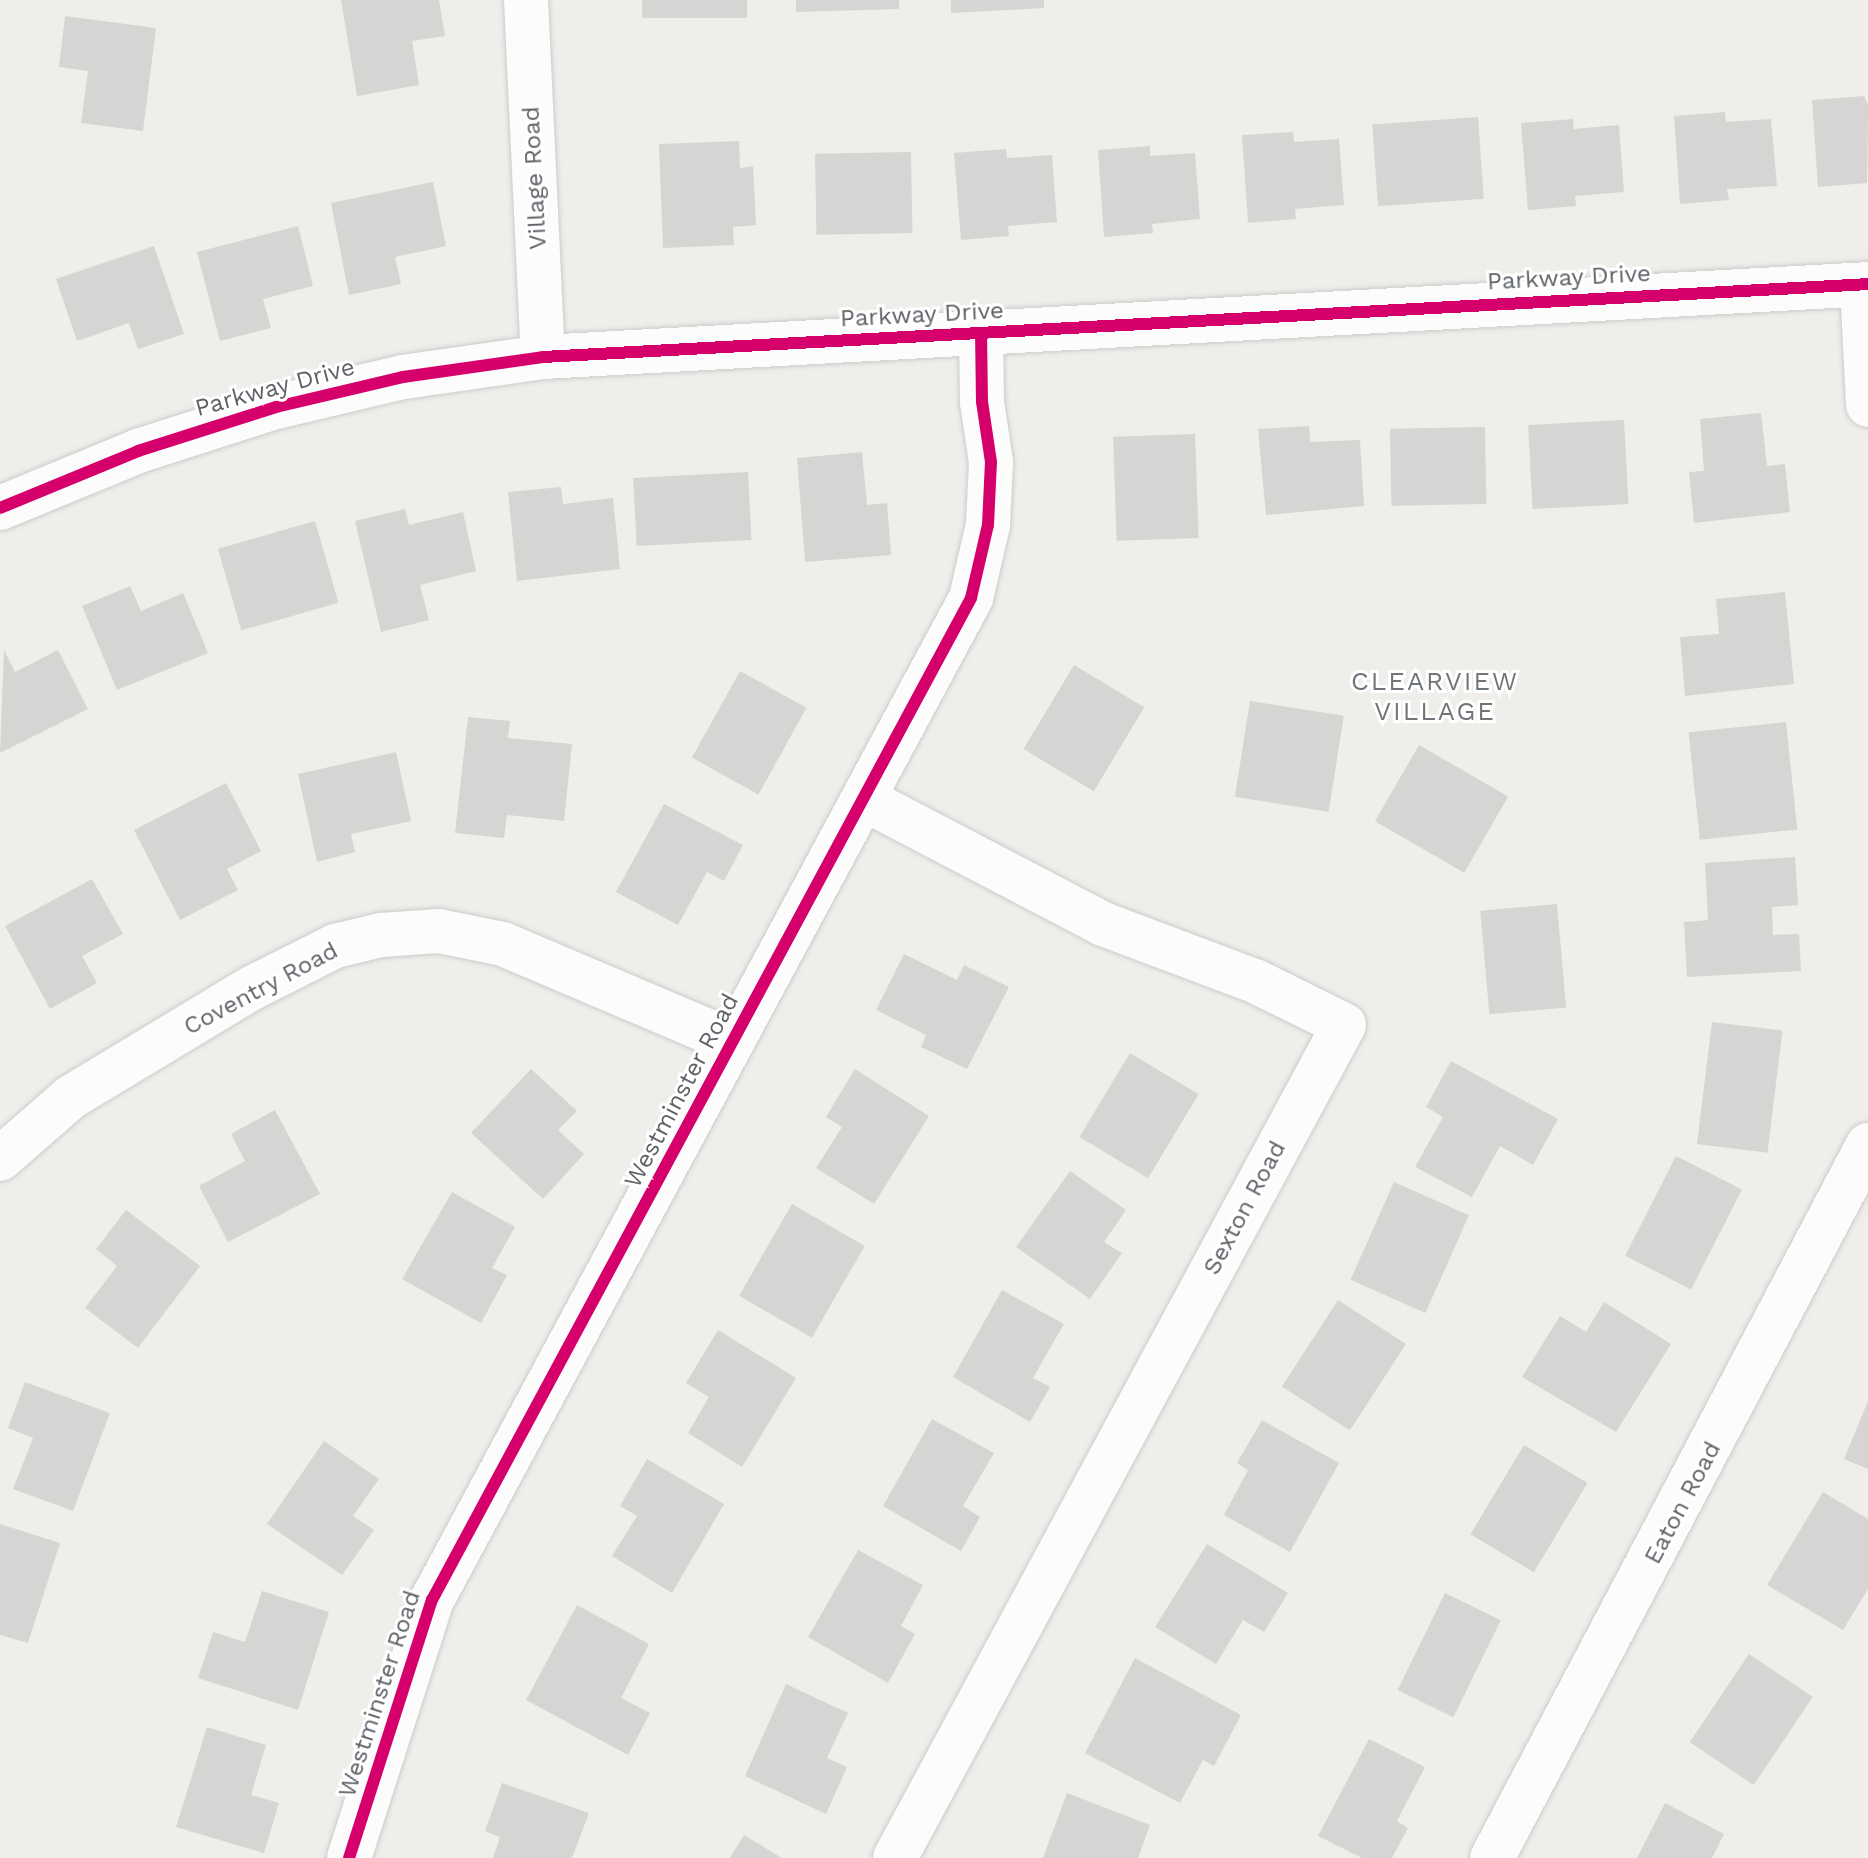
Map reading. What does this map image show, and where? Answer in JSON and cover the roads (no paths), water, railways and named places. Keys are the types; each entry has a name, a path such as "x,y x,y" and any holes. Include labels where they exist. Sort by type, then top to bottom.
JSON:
{"street":[{"name":"Village Road","path":"526,0 543,357"},
{"name":"Parkway Drive","path":"0,508 138,451 276,407 403,377 543,357 1865,284"},
{"path":"1865,284 1868,405"},
{"name":"Westminster Road","path":"349,1858 432,1600 971,598 988,525 990,478 981,334"},
{"name":"Sexton Road","path":"864,799 1103,924 1255,981 1344,1025 895,1858"},
{"name":"Coventry Road","path":"0,1159 71,1097 252,988 335,946 381,935 439,931 503,944 732,1041"},
{"name":"Eaton Road","path":"1492,1858 1868,1145"}],"district":[{"name":"CLEARVIEW VILLAGE","path":"1435,697"}]}
